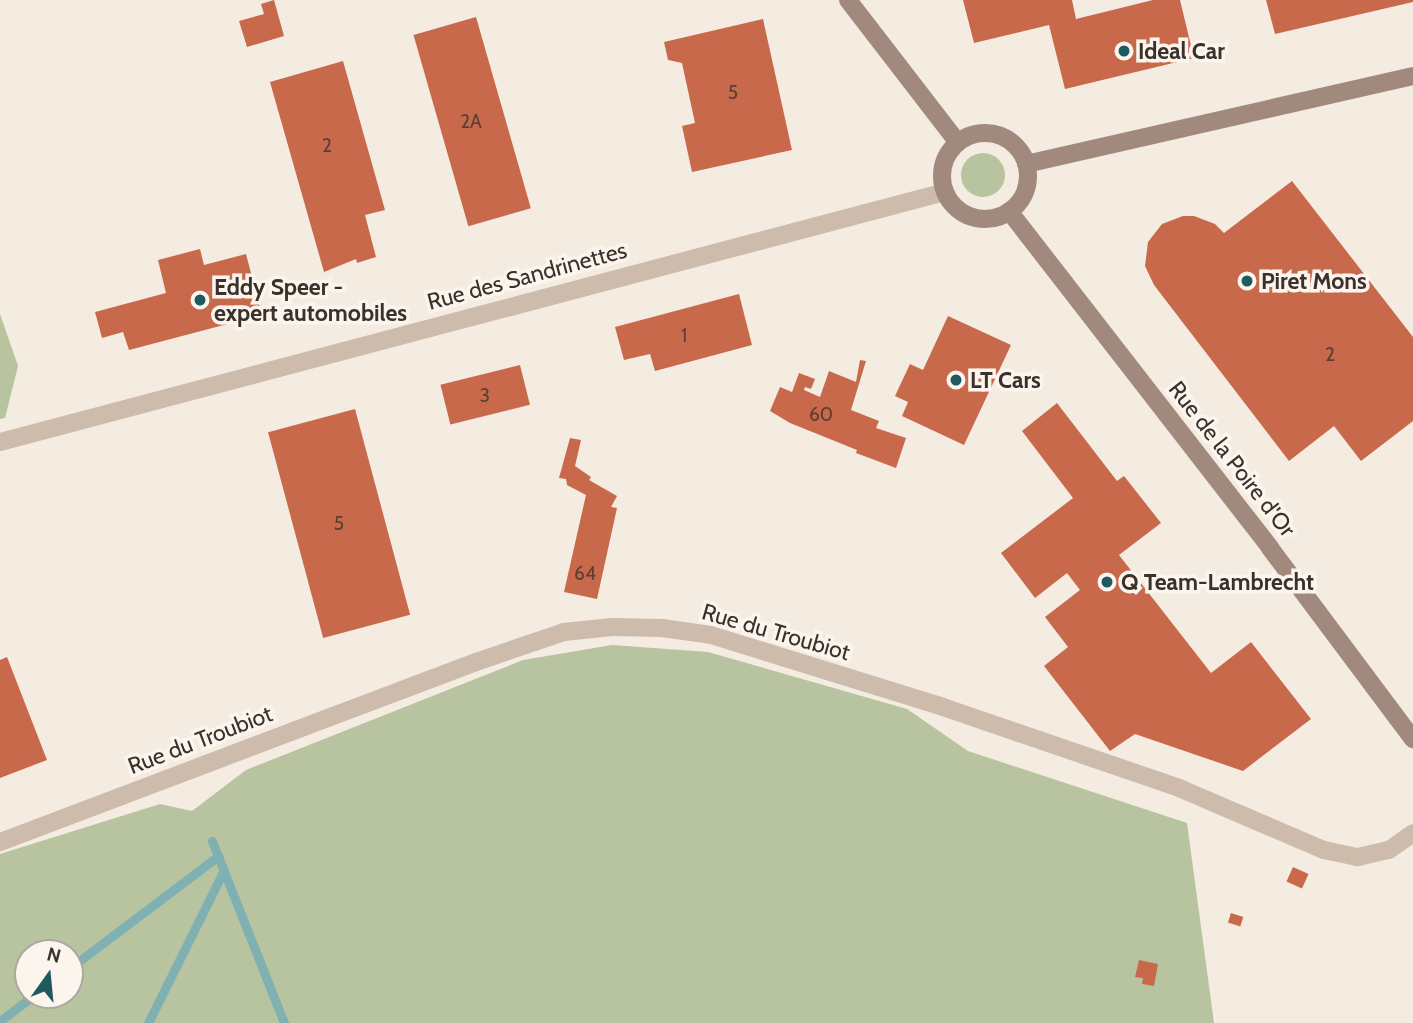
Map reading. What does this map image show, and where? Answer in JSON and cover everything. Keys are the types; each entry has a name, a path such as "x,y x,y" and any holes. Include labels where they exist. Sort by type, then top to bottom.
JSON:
{"street":[{"path":"848,0 958,143"},
{"path":"1026,164 1413,76"},
{"path":"998,135 1020,151 1026,164 1025,191 1009,211 997,217 972,217 961,211 945,192 943,165 958,143 970,136 998,135"},
{"name":"Rue des Sandrinettes","path":"0,442 945,192"},
{"name":"Rue de la Poire d'Or","path":"1009,211 1270,548 1413,739"},
{"name":"Rue du Troubiot","path":"0,842 477,662 564,632 612,627 662,628 711,635 943,706 1179,788 1324,850 1358,857 1389,850 1413,833"}],"green space":[{"path":"983,153 999,159 1005,175 999,191 983,197 967,191 961,175 967,159"},
{"path":"0,314 18,366 5,418 0,419"},
{"path":"612,645 708,652 907,709 968,751 1187,823 1214,1023 0,1023 0,854 160,804 192,811 246,770 523,660"}],"building":[{"path":"274,0 284,36 247,47 239,21 264,14 261,4"},
{"name":"Ideal Car","path":"963,0 1072,0 1076,19 1153,0 1180,0 1194,58 1065,89 1049,25 974,43"},
{"path":"1266,0 1413,0 1413,2 1275,34"},
{"path":"476,17 531,208 468,226 414,35"},
{"path":"763,19 792,150 692,172 682,126 695,123 682,63 668,60 664,42"},
{"path":"343,61 385,210 365,215 376,257 357,263 356,259 324,272 270,82"},
{"path":"1292,181 1413,337 1413,421 1361,461 1334,426 1289,461 1154,285 1145,266 1148,242 1162,224 1183,216 1194,216 1215,224 1224,233"},
{"name":"Eddy Speer - expert automobiles","path":"200,249 204,265 246,254 262,315 129,350 123,332 102,338 95,312 166,293 158,260"},
{"path":"739,294 752,345 655,371 650,354 624,360 615,327"},
{"name":"LT Cars","path":"948,316 1011,345 964,445 902,416 908,402 895,396 910,364 923,370"},
{"path":"860,360 866,361 851,410 879,421 876,428 906,438 896,468 856,453 857,450 790,423 770,411 780,387 792,392 799,373 815,379 811,389 805,387 804,390 820,397 829,371 856,382"},
{"path":"520,365 530,405 450,425 440,385"},
{"name":"Q Team-Lambrecht","path":"1057,403 1117,481 1124,476 1161,523 1119,555 1211,673 1251,642 1311,719 1243,771 1135,734 1110,751 1044,666 1068,647 1045,617 1080,590 1067,573 1035,598 1001,553 1073,498 1022,431"},
{"path":"355,409 410,615 323,638 268,432"},
{"path":"570,438 581,440 575,466 591,477 589,480 617,496 611,507 617,508 597,599 564,592 586,495 567,485 566,479 559,478"},
{"path":"7,657 47,760 0,778 0,660"},
{"path":"1293,867 1309,874 1302,889 1286,882"},
{"path":"1231,913 1243,917 1240,927 1228,923"},
{"path":"1139,960 1158,964 1154,986 1142,984 1143,978 1135,977"}],"waterway":[{"path":"212,841 284,1023"},
{"path":"84,957 218,856"},
{"path":"148,1023 224,870"},
{"path":"0,1021 16,1009"}],"place":[{"name":"Ideal Car","path":"1124,51"},
{"name":"Piret Mons","path":"1247,281"},
{"name":"Eddy Speer - expert automobiles","path":"200,300"},
{"name":"LT Cars","path":"956,380"},
{"name":"Q Team-Lambrecht","path":"1107,582"}]}
